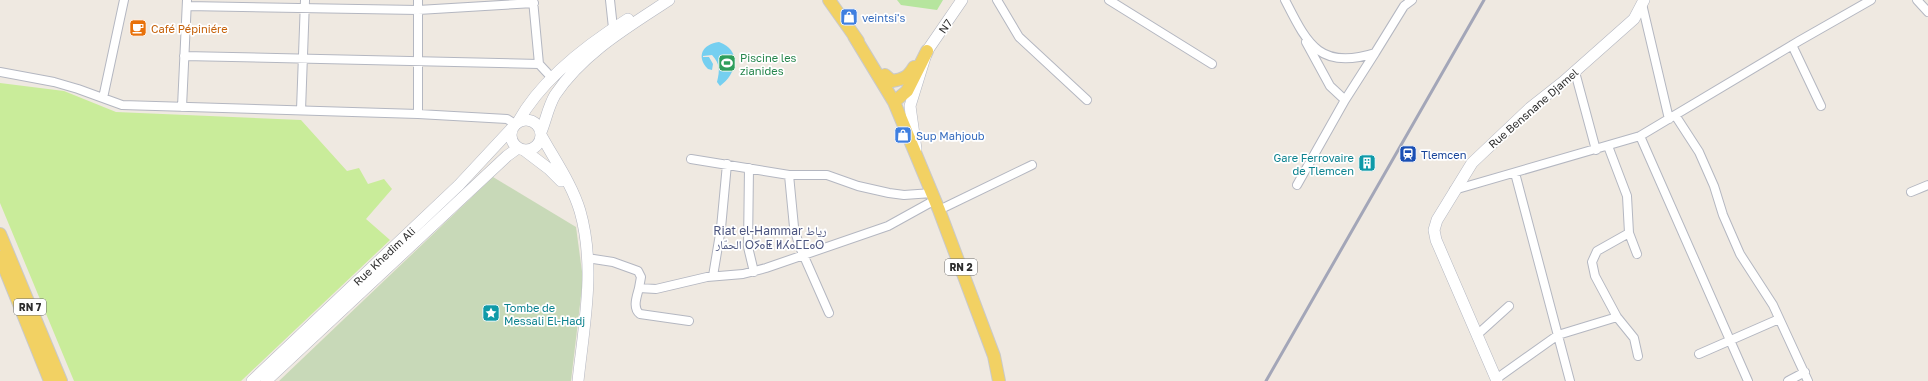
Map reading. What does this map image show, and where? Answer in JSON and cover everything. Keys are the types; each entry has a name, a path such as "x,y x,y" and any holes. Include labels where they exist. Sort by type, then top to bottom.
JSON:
{"main road":[{"path":"552,78 613,28 657,0"},
{"path":"521,149 530,150 538,144 550,105 572,74 594,52 669,0"},
{"name":"RN 2","path":"829,0 896,100"},
{"name":"N7","path":"916,155 910,106 927,51 962,0"},
{"name":"Rue Bensnane Djamel","path":"1496,380 1478,334 1436,240 1434,230 1437,220 1454,190 1472,163 1530,108 1575,72 1634,19 1643,2"},
{"name":"RN 2","path":"854,36 885,75 896,100 916,155 936,201 994,356 999,381"},
{"path":"885,75 892,80 908,77 927,51"},
{"path":"896,100 907,92 927,51"},
{"name":"Rue Khedim Ali","path":"252,381 459,185 515,124 552,78"},
{"path":"571,192 549,169 521,149 511,139 515,124 525,120 532,121 538,126 541,133 571,192 580,210 589,279 578,381"},
{"name":"Rue Khedim Ali","path":"266,381 506,156 521,149"},
{"name":"RN 7","path":"0,234 61,381"},
{"name":"RN 7","path":"0,257 50,381"}],"street":[{"path":"103,98 124,0"},
{"path":"418,0 418,114"},
{"path":"610,0 613,28"},
{"path":"997,0 1019,37 1087,100"},
{"path":"1109,0 1212,64"},
{"path":"1285,0 1330,86 1345,100"},
{"path":"1297,185 1345,100 1404,6 1412,0"},
{"path":"1454,190 1640,136 1792,45 1871,0"},
{"path":"1917,0 1927,9"},
{"path":"182,107 187,3 305,4 418,10 534,2 539,64 552,78"},
{"path":"1643,2 1672,117 1699,152 1714,186 1723,215 1740,254 1773,305 1808,381"},
{"path":"301,110 305,4"},
{"path":"1304,37 1323,54 1357,59 1375,53"},
{"path":"1792,45 1821,106"},
{"path":"184,56 303,60 539,64"},
{"path":"0,72 54,82 122,105 418,114 507,119 515,124"},
{"path":"1575,72 1596,150"},
{"path":"1640,136 1748,381"},
{"path":"1608,146 1628,196 1628,233 1637,254"},
{"path":"691,159 789,175 827,175 858,186 889,194 904,195 936,201"},
{"path":"713,276 721,228 727,164"},
{"path":"639,288 656,289 713,276 754,272 888,226 936,201 1032,166"},
{"path":"749,168 748,247 754,272"},
{"path":"1515,173 1570,381"},
{"path":"789,175 794,226 803,256 829,313"},
{"path":"1911,192 1928,185"},
{"path":"1628,233 1597,251 1592,262 1595,276 1617,317 1634,338 1638,356"},
{"path":"587,258 612,262 635,269 641,277 636,307 637,312 640,314 688,320"},
{"path":"1478,334 1510,306"},
{"path":"1496,380 1558,335 1617,317"},
{"path":"1699,354 1779,319"},
{"path":"1788,381 1805,372"}],"green space":[{"path":"897,0 943,0 937,10 901,5"},
{"path":"0,83 64,91 116,112 301,120 347,171 359,168 368,184 384,179 392,189 366,219 390,240 241,381 74,381 0,203"},
{"path":"493,177 576,227 583,279 571,381 279,381"}],"water":[{"name":"Piscine les zianides","path":"719,42 726,46 734,56 733,69 726,81 720,86 717,82 719,71 717,61 712,55 703,56 709,57 713,64 712,70 708,69 702,60 703,52 705,48 708,45"}],"railway":[{"path":"1266,381 1484,0"}],"place":[{"name":"veintsi's","path":"849,17"},
{"name":"Café Pépiniére","path":"138,28"},
{"name":"Piscine les zianides","path":"727,63"},
{"name":"Sup Mahjoub","path":"903,135"},
{"name":"Tlemcen","path":"1408,154"},
{"name":"Gare Ferrovaire de Tlemcen","path":"1367,163"},
{"name":"Tombe de Messali El-Hadj","path":"491,313"}],"district":[{"name":"Riat el-Hammar رياط الحمّار ⵔⵢⴰⵟ ⵍⵃⴰⵎⵎⴰⵔ","path":"770,237"}]}
